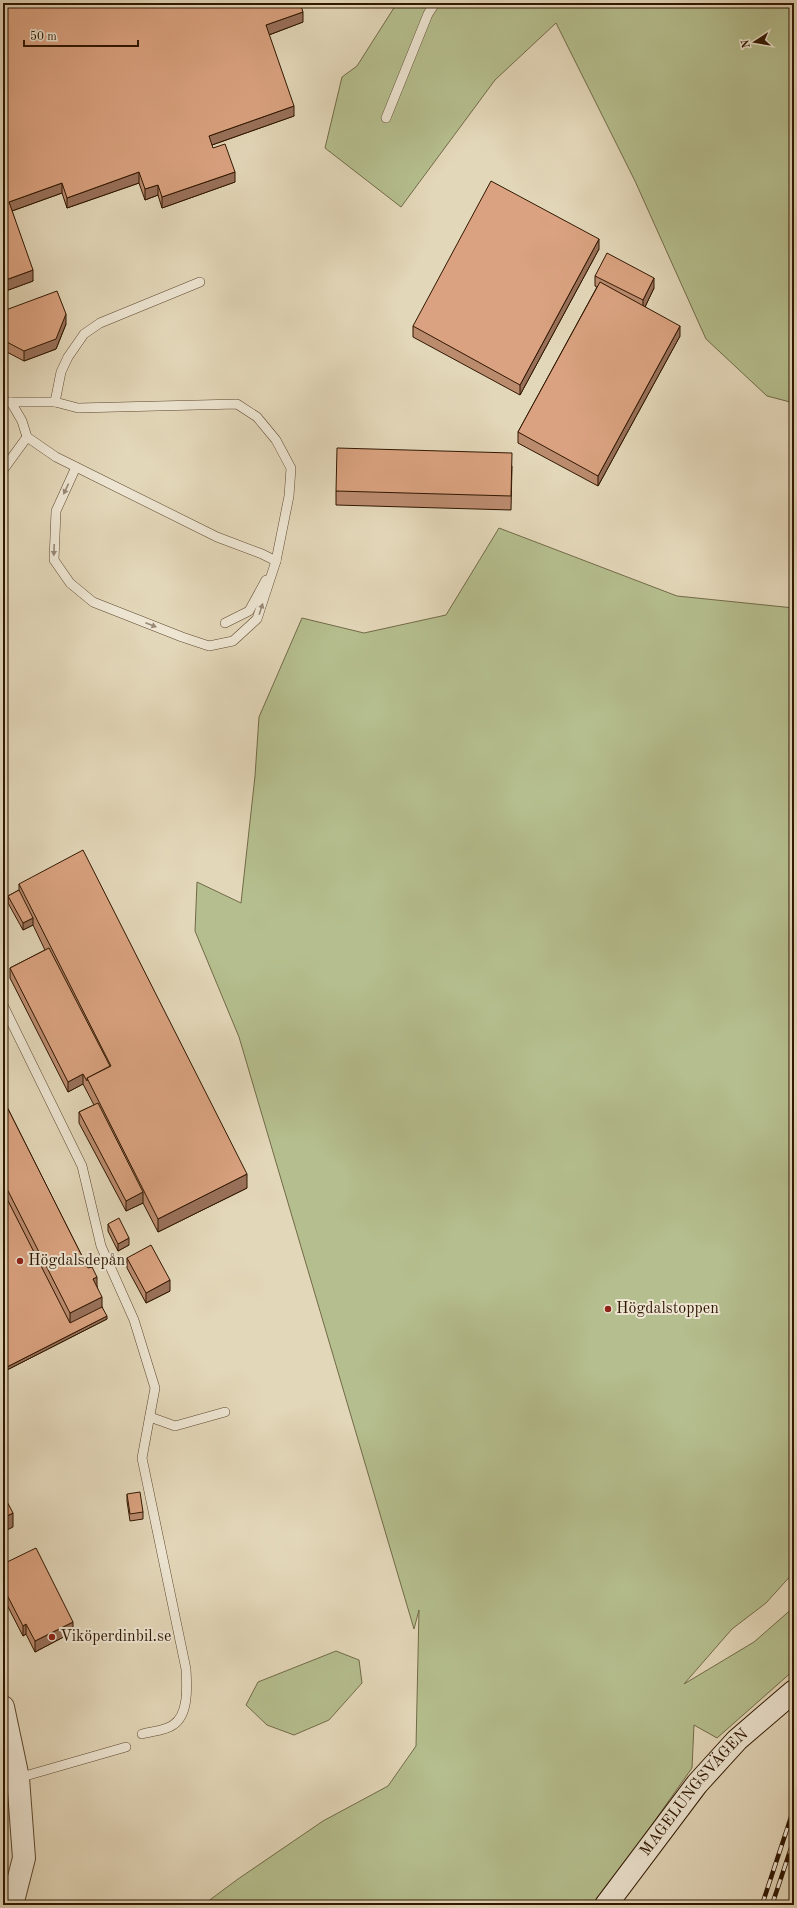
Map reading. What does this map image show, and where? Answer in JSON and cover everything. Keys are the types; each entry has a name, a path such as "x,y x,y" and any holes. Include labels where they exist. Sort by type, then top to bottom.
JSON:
{"main road":[{"name":"MAGELUNGSVÄGEN","path":"606,1905 657,1835 698,1784 737,1740 794,1691"},
{"path":"3,1707 18,1778 24,1858 12,1905"}],"lane":[{"path":"386,118 428,14 435,3"},
{"path":"55,402 61,372 68,357 84,334 100,323 200,282"},
{"path":"7,402 55,402 78,408 237,404 257,417 276,440 291,468 289,496 276,561 257,619 233,641 208,646 93,602 70,583 54,560 56,511 76,468"},
{"path":"7,402 22,421 27,437 56,457 217,537 262,554 276,561"},
{"path":"3,470 27,437"},
{"path":"225,623 249,611 276,561"},
{"path":"3,1006 82,1166 101,1246 134,1320 155,1388 142,1458 186,1669 187,1690 183,1712 176,1722 169,1727 142,1734"},
{"path":"150,1418 175,1426 225,1412"},
{"path":"18,1778 126,1747"}],"green space":[{"path":"397,3 794,3 794,403 767,396 706,339 635,181 556,23 495,80 401,207 325,148 342,77 357,66"},
{"path":"499,528 677,596 794,608 794,1572 766,1603 732,1629 684,1684 754,1642 794,1607 794,1670 717,1738 694,1725 692,1768 595,1905 203,1905 238,1879 323,1821 388,1786 416,1746 419,1610 414,1629 239,1037 195,931 197,882 241,903 255,776 259,717 302,618 364,633 446,615"},
{"path":"336,1651 359,1660 362,1683 329,1720 294,1735 267,1725 246,1705 258,1682"}],"building":[{"path":"3,3 300,3 303,12 266,25 294,106 209,136 213,148 225,144 235,172 162,197 158,185 145,189 139,172 67,198 62,183 9,202 33,270 3,281"},
{"path":"491,181 599,239 520,385 413,326"},
{"path":"607,253 654,278 643,300 595,276"},
{"path":"600,282 680,326 598,476 518,432"},
{"path":"57,291 66,314 56,339 24,351 3,340 3,311"},
{"path":"337,448 512,453 511,496 336,491"},
{"path":"83,850 247,1174 158,1219 87,1078 111,1066 19,884"},
{"path":"19,890 33,918 23,923 8,896"},
{"path":"49,948 110,1066 87,1078 87,1081 83,1074 68,1082 10,968"},
{"path":"3,1099 88,1268 92,1267 97,1277 93,1279 102,1297 70,1313 3,1181"},
{"path":"98,1103 143,1192 126,1201 79,1112"},
{"name":"Högdalsdepån","path":"3,1191 70,1323 102,1307 107,1316 3,1369"},
{"path":"119,1218 129,1238 118,1244 108,1224"},
{"path":"151,1245 170,1280 146,1293 127,1258"},
{"path":"140,1492 143,1512 130,1514 127,1494"},
{"path":"3,1494 13,1513 3,1518"},
{"path":"36,1548 73,1622 35,1641 26,1624 23,1626 7,1595 3,1597 3,1564"}],"railway":[{"path":"762,1905 794,1808"},
{"path":"772,1905 794,1839"}],"place":[{"name":"Högdalsdepån","path":"20,1261"},
{"name":"Högdalstoppen","path":"608,1309"},
{"name":"Viköperdinbil.se","path":"52,1637"}]}
